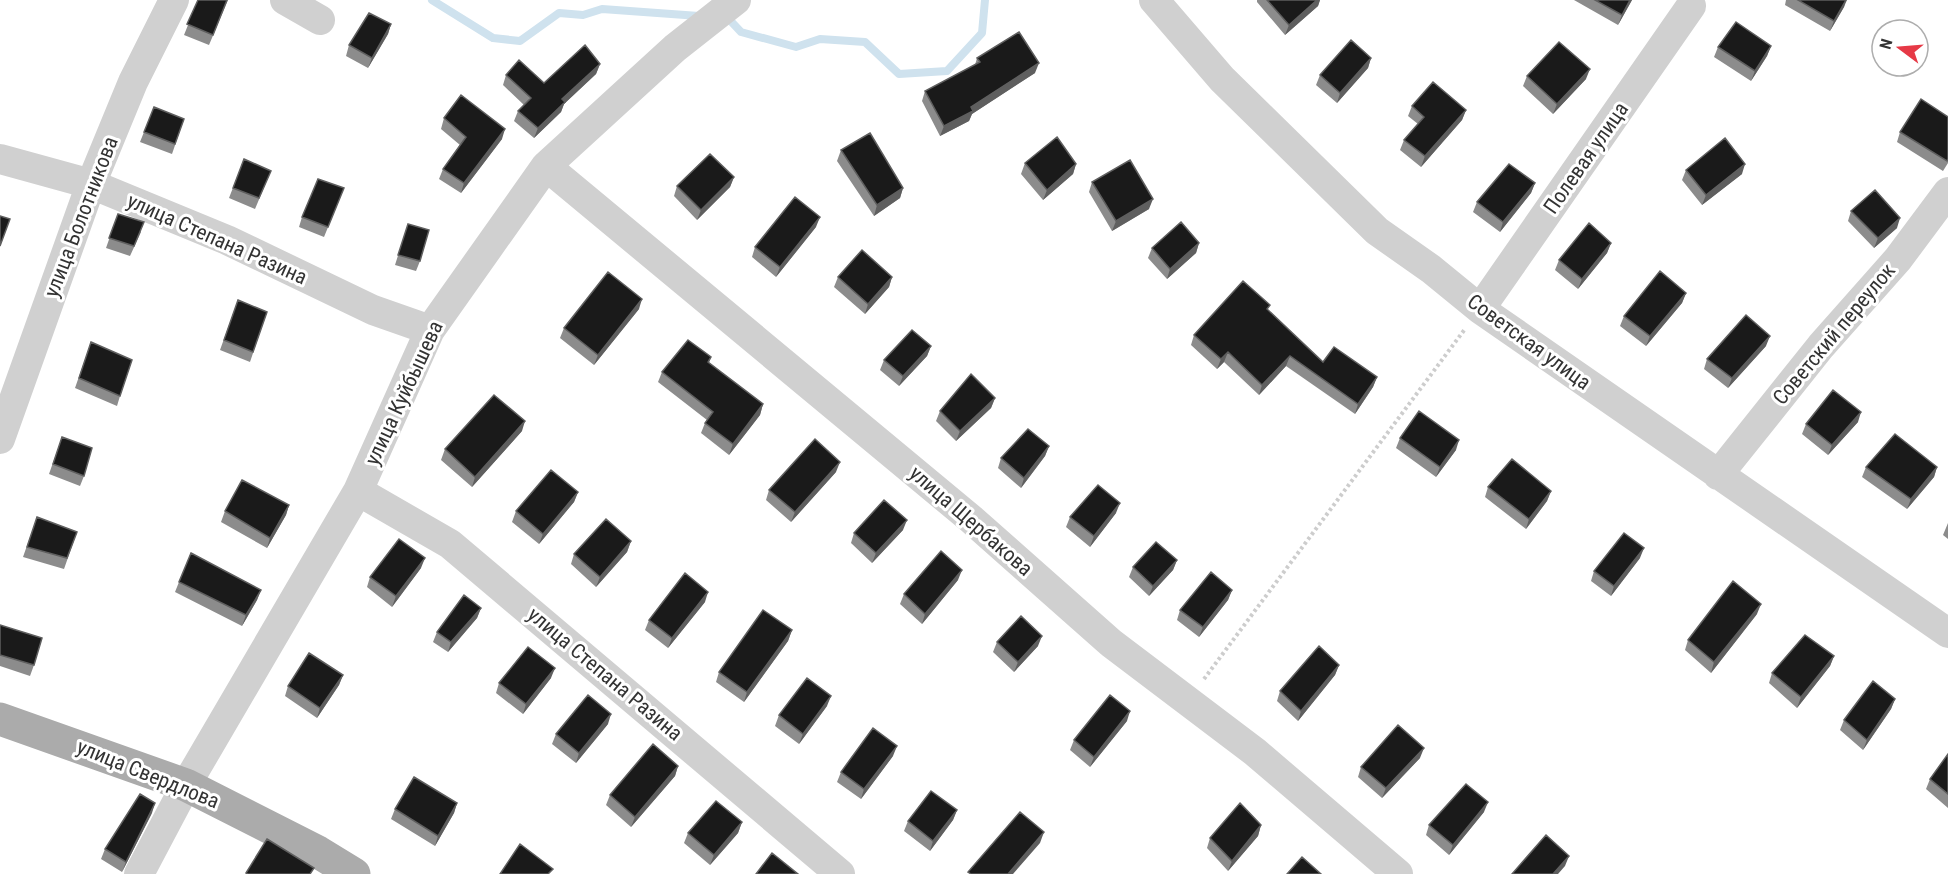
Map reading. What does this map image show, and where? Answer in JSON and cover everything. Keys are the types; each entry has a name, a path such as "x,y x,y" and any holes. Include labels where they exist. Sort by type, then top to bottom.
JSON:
{"main road":[{"name":"улица Свердлова","path":"0,719 186,785 318,852 354,874"}],"street":[{"name":"улица Болотникова","path":"0,439 91,184 133,82 174,0"},
{"path":"285,0 320,20"},
{"name":"улица Куйбышева","path":"138,874 186,785 358,491 430,330 546,166 675,48 736,0"},
{"name":"Советская улица","path":"1154,0 1222,79 1377,231 1431,269 1480,309 1948,633"},
{"name":"Полевая улица","path":"1480,309 1691,6"},
{"name":"улица Степана Разина","path":"0,159 91,184 227,240 373,310 430,330"},
{"name":"улица Щербакова","path":"546,166 971,519 1111,643 1188,699 1398,874"},
{"name":"Советский переулок","path":"1718,475 1821,346 1898,259 1948,192"},
{"name":"улица Степана Разина","path":"358,491 450,544 840,874"}],"path":[{"path":"1188,699 1480,309"}],"building":[{"path":"198,0 227,0 213,35 187,24"},
{"path":"1267,0 1317,0 1289,25"},
{"path":"1595,0 1630,0 1622,15"},
{"path":"1798,0 1846,0 1834,21"},
{"path":"369,13 391,24 372,58 349,45"},
{"path":"1736,22 1771,46 1755,71 1718,47"},
{"path":"1019,32 1039,63 971,107 973,111 944,126 925,91 980,62 977,58"},
{"path":"1351,40 1371,58 1340,93 1320,75"},
{"path":"1559,42 1590,69 1557,104 1527,76"},
{"path":"585,45 600,64 562,99 565,102 538,128 518,111 531,98 506,75 519,60 544,83"},
{"path":"1433,82 1466,110 1425,156 1404,140 1424,117 1412,106"},
{"path":"461,95 505,129 464,183 443,169 466,137 444,118"},
{"path":"1921,99 1948,117 1947,161 1900,132"},
{"path":"154,107 184,119 175,144 144,132"},
{"path":"870,133 903,188 877,205 841,150"},
{"path":"1057,137 1076,164 1047,190 1025,163"},
{"path":"1725,138 1745,164 1706,195 1686,170"},
{"path":"710,154 734,177 701,210 677,186"},
{"path":"244,159 271,171 259,198 233,188"},
{"path":"1130,160 1153,199 1116,221 1092,182"},
{"path":"1509,164 1535,183 1503,222 1477,202"},
{"path":"318,179 344,188 328,227 302,217"},
{"path":"1875,190 1900,218 1878,238 1851,211"},
{"path":"795,197 820,217 780,267 755,247"},
{"path":"118,214 144,222 134,246 109,238"},
{"path":"0,216 10,219 0,246"},
{"path":"1181,222 1199,243 1170,269 1152,248"},
{"path":"1589,223 1611,243 1582,279 1559,260"},
{"path":"408,224 429,230 420,261 398,255"},
{"path":"862,250 892,277 868,304 838,277"},
{"path":"1660,271 1686,293 1650,336 1624,316"},
{"path":"608,272 642,299 598,355 564,328"},
{"path":"1243,281 1270,305 1267,309 1323,362 1334,347 1377,377 1358,404 1290,356 1262,385 1228,352 1221,359 1194,335"},
{"path":"238,300 267,312 253,352 224,340"},
{"path":"1746,315 1770,336 1732,378 1707,359"},
{"path":"912,330 931,346 903,376 884,360"},
{"path":"688,340 711,357 708,362 763,404 733,444 705,423 713,412 662,372"},
{"path":"91,342 132,360 120,396 79,378"},
{"path":"971,374 995,398 960,431 940,411"},
{"path":"1833,390 1861,412 1832,445 1806,424"},
{"path":"494,395 525,421 475,477 445,449"},
{"path":"1419,411 1459,440 1440,467 1400,438"},
{"path":"1028,429 1049,446 1024,478 1001,458"},
{"path":"1895,434 1937,467 1911,499 1866,467"},
{"path":"62,437 92,448 84,476 53,464"},
{"path":"815,439 840,462 795,512 769,490"},
{"path":"1512,459 1551,491 1529,519 1488,487"},
{"path":"551,470 578,492 543,534 516,511"},
{"path":"242,480 289,505 270,538 225,511"},
{"path":"1098,485 1120,503 1094,536 1070,517"},
{"path":"884,500 907,520 876,553 854,533"},
{"path":"37,517 77,532 67,558 27,547"},
{"path":"606,519 631,541 600,577 574,554"},
{"path":"1624,533 1644,548 1614,586 1594,571"},
{"path":"399,539 425,558 396,596 370,577"},
{"path":"1156,542 1177,560 1153,586 1133,567"},
{"path":"941,551 962,570 925,614 904,594"},
{"path":"191,553 261,590 246,615 179,582"},
{"path":"1211,572 1232,590 1203,627 1180,610"},
{"path":"685,573 708,592 672,638 649,620"},
{"path":"1733,581 1761,604 1714,662 1688,640"},
{"path":"464,595 481,608 451,642 437,632"},
{"path":"763,610 792,630 747,692 719,672"},
{"path":"1021,616 1042,636 1018,662 997,642"},
{"path":"0,625 42,638 34,665 0,655"},
{"path":"1805,635 1834,656 1801,697 1772,673"},
{"path":"1319,646 1339,665 1301,711 1280,691"},
{"path":"528,647 555,668 526,704 499,683"},
{"path":"309,653 343,675 320,708 288,686"},
{"path":"807,678 831,696 803,734 779,715"},
{"path":"1873,681 1895,699 1867,740 1844,720"},
{"path":"588,695 611,714 579,753 556,734"},
{"path":"1110,695 1130,711 1094,757 1074,740"},
{"path":"1398,725 1424,748 1386,788 1361,767"},
{"path":"873,728 897,746 864,789 841,772"},
{"path":"653,744 678,766 635,817 610,795"},
{"path":"1948,754 1948,794 1930,779"},
{"path":"414,777 457,803 438,836 395,809"},
{"path":"1466,784 1488,802 1453,845 1429,825"},
{"path":"931,791 957,810 933,841 908,821"},
{"path":"140,794 155,803 126,862 105,849"},
{"path":"716,801 742,822 714,855 688,833"},
{"path":"1240,803 1261,825 1232,861 1210,838"},
{"path":"1020,812 1044,832 1008,874 971,874 968,872"},
{"path":"1546,835 1569,856 1553,874 1512,874"},
{"path":"267,839 314,868 310,874 246,873"},
{"path":"520,844 553,869 548,874 500,874"},
{"path":"772,853 798,874 756,874"},
{"path":"1302,857 1321,874 1287,874"}],"waterway":[{"path":"432,0 493,38 520,41 559,13 583,15 602,9 699,16"},
{"path":"726,16 741,32 796,47 820,39 865,42 899,74 947,71 982,33 985,0"}]}
